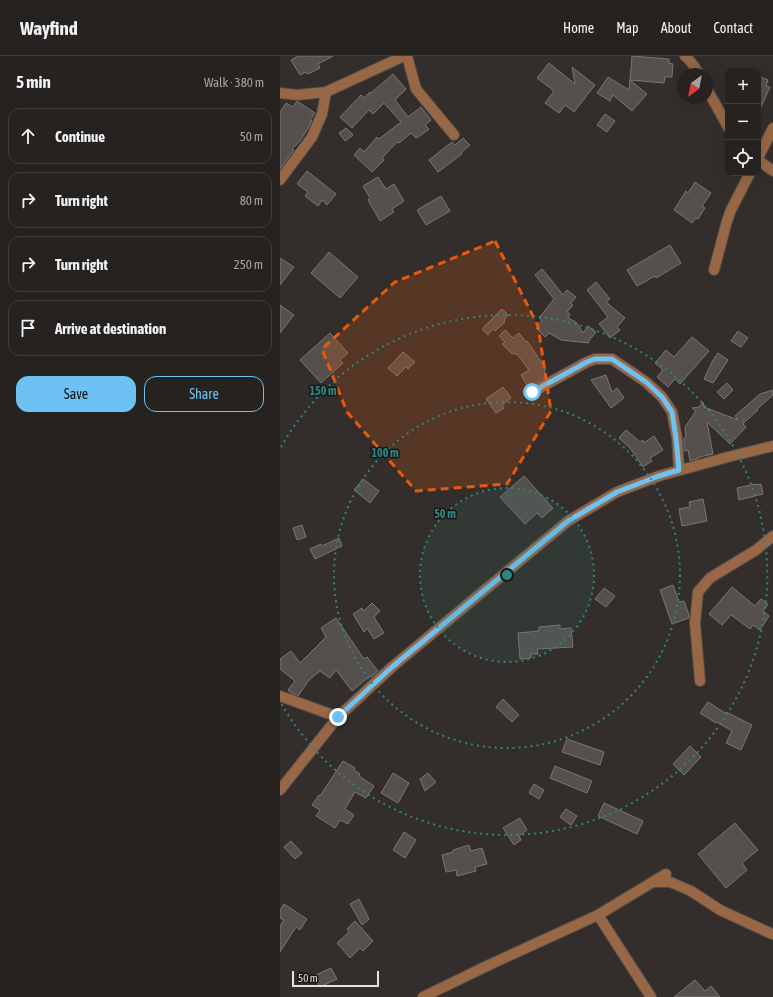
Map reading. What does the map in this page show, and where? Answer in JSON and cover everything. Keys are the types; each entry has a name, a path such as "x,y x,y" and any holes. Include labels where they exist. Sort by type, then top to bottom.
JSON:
{"street":[{"path":"280,93 297,95 326,92 404,56"},
{"path":"407,56 416,89 454,135"},
{"path":"685,56 695,68"},
{"path":"280,180 312,137 322,114 326,92"},
{"path":"713,100 725,122"},
{"path":"761,153 773,128"},
{"path":"761,161 773,171"},
{"path":"714,270 731,210 748,176"},
{"path":"532,392 587,362 595,359 612,359 646,382 662,397 672,412 679,470"},
{"path":"280,790 338,717 392,667 568,521 617,492 659,476 773,446"},
{"path":"700,681 695,623 698,592 710,578 756,550 773,536"},
{"path":"280,696 338,717"},
{"path":"423,997 598,915 666,874"},
{"path":"654,882 670,882 690,891 720,910 772,934"},
{"path":"598,915 651,997"}],"highlighted area":[{"path":"495,241 538,326 551,411 507,484 416,491 347,412 322,349 395,282"}],"building":[{"path":"298,56 333,56 318,64 320,68 308,74 306,72 300,75 291,60"},
{"path":"632,56 669,59 669,63 673,64 672,77 665,77 664,83 630,80"},
{"path":"549,63 575,84 572,67 595,85 574,112 565,105 559,113 545,103 554,91 537,78"},
{"path":"393,74 406,89 395,100 408,117 421,107 431,120 425,125 429,129 417,138 411,133 399,143 397,142 382,158 384,160 372,172 354,155 360,148 364,152 377,137 379,139 401,122 384,103 373,114 369,110 352,128 340,117 361,95 364,98"},
{"path":"608,77 629,90 630,80 647,94 632,111 613,95 610,101 597,93"},
{"path":"761,77 768,80 766,86 770,87 761,107"},
{"path":"297,101 315,113 310,120 312,121 310,125 300,141 292,149 294,150 280,169 280,112 286,103 293,107"},
{"path":"605,114 615,121 607,132 597,125"},
{"path":"346,128 353,135 345,141 339,133"},
{"path":"463,138 470,145 461,153 462,154 438,172 429,160 452,142 455,145"},
{"path":"307,171 336,194 327,205 322,200 318,206 305,196 308,192 297,184"},
{"path":"378,177 386,189 394,184 404,201 392,209 394,212 380,221 368,200 370,198 363,186"},
{"path":"695,182 711,193 702,206 705,208 698,219 696,218 692,223 674,210 686,191 688,193"},
{"path":"441,196 450,211 426,225 417,210"},
{"path":"670,245 681,263 656,278 655,276 637,286 627,270"},
{"path":"329,252 358,277 340,298 311,273"},
{"path":"280,258 294,267 280,285"},
{"path":"542,269 563,295 567,290 576,297 571,303 573,305 567,312 570,314 568,318 576,322 583,333 588,326 596,332 588,342 589,343 561,340 549,333 545,337 536,328 542,320 539,318 554,299 535,275"},
{"path":"596,282 610,299 606,302 625,318 617,327 620,330 610,338 599,324 608,317 587,290"},
{"path":"280,305 294,315 280,333"},
{"path":"502,309 508,315 504,320 505,322 495,331 493,329 488,335 482,329"},
{"path":"505,330 513,338 519,333 526,342 527,341 546,369 544,371 547,376 528,387 521,375 529,370 517,354 512,354 502,344 505,342 499,336"},
{"path":"738,331 748,338 741,347 731,341"},
{"path":"330,333 348,353 340,360 343,363 321,383 300,360"},
{"path":"692,337 709,351 680,384 675,379 668,387 657,377 663,370 655,363 666,350 674,357"},
{"path":"403,352 415,362 408,369 406,367 397,376 388,368"},
{"path":"718,353 728,360 713,383 704,379"},
{"path":"606,375 612,392 617,388 624,398 611,408 591,380"},
{"path":"727,383 733,390 724,399 717,392"},
{"path":"503,387 511,398 502,405 504,408 496,413 486,399"},
{"path":"773,390 773,395 757,409 758,410 746,421 744,419 742,421 745,422 743,424 746,427 730,444 707,422 713,454 699,457 690,461 688,450 684,451 684,438 686,438 685,427 696,411 692,408 699,407 703,402 704,407 738,420 735,416 760,394"},
{"path":"626,430 640,442 643,440 644,443 654,436 663,450 650,458 652,461 643,467 630,448 619,438"},
{"path":"524,476 553,508 542,518 537,513 525,524 500,497"},
{"path":"363,479 379,491 370,503 354,490"},
{"path":"761,484 763,494 739,500 737,488"},
{"path":"703,499 707,521 682,526 679,509 690,507 689,502"},
{"path":"302,525 306,537 297,540 293,528"},
{"path":"339,538 342,546 315,559 310,549 321,544 322,546"},
{"path":"673,585 679,602 684,601 689,618 672,624 660,590"},
{"path":"732,587 755,606 761,599 768,604 763,611 769,616 760,630 753,625 750,629 731,615 722,625 709,614"},
{"path":"604,588 615,596 606,607 595,599"},
{"path":"372,603 380,611 374,617 384,633 374,639 367,628 364,632 353,614 362,608 364,611"},
{"path":"336,618 364,659 367,657 378,671 352,691 336,670 330,678 320,671 309,680 298,696 293,694 288,690 295,681 280,669 280,659 291,651 300,663 326,637 321,628"},
{"path":"560,625 560,629 571,628 573,647 537,649 538,654 531,654 531,658 520,659 518,633 539,631 539,627"},
{"path":"503,699 519,715 512,722 496,707"},
{"path":"708,702 725,713 726,712 752,725 741,750 726,743 732,731 700,713"},
{"path":"567,739 604,752 600,765 562,752"},
{"path":"690,746 701,757 684,775 673,764"},
{"path":"343,761 355,768 354,770 360,774 359,776 374,786 366,798 355,792 345,809 354,815 348,824 340,820 335,828 316,816 320,810 312,805 319,795 320,796"},
{"path":"555,766 592,781 587,793 550,778"},
{"path":"393,773 409,783 398,803 381,793"},
{"path":"428,773 436,782 425,791 420,779"},
{"path":"534,784 544,790 539,799 529,793"},
{"path":"604,803 643,821 637,834 598,816"},
{"path":"566,809 577,816 571,825 560,817"},
{"path":"520,818 527,830 519,836 521,840 514,845 503,828"},
{"path":"735,823 758,850 742,863 747,870 726,888 698,854"},
{"path":"404,832 416,840 405,858 393,850"},
{"path":"291,841 302,853 295,859 284,847"},
{"path":"469,845 471,851 482,848 487,864 475,867 476,871 457,876 456,870 446,872 442,855"},
{"path":"359,899 369,919 362,925 350,904"},
{"path":"284,904 307,919 300,930 296,927 280,952 280,926 284,920 280,918 280,910"},
{"path":"355,921 373,941 363,951 360,948 350,958 337,943 349,932 347,929"},
{"path":"331,968 337,979 320,987 314,976"},
{"path":"695,980 705,991 711,986 720,997 674,997"}],"route":[{"path":"338,717 392,667 568,521 617,492 679,470 672,412 662,397 646,382 612,359 595,359 587,362 532,392"}]}
